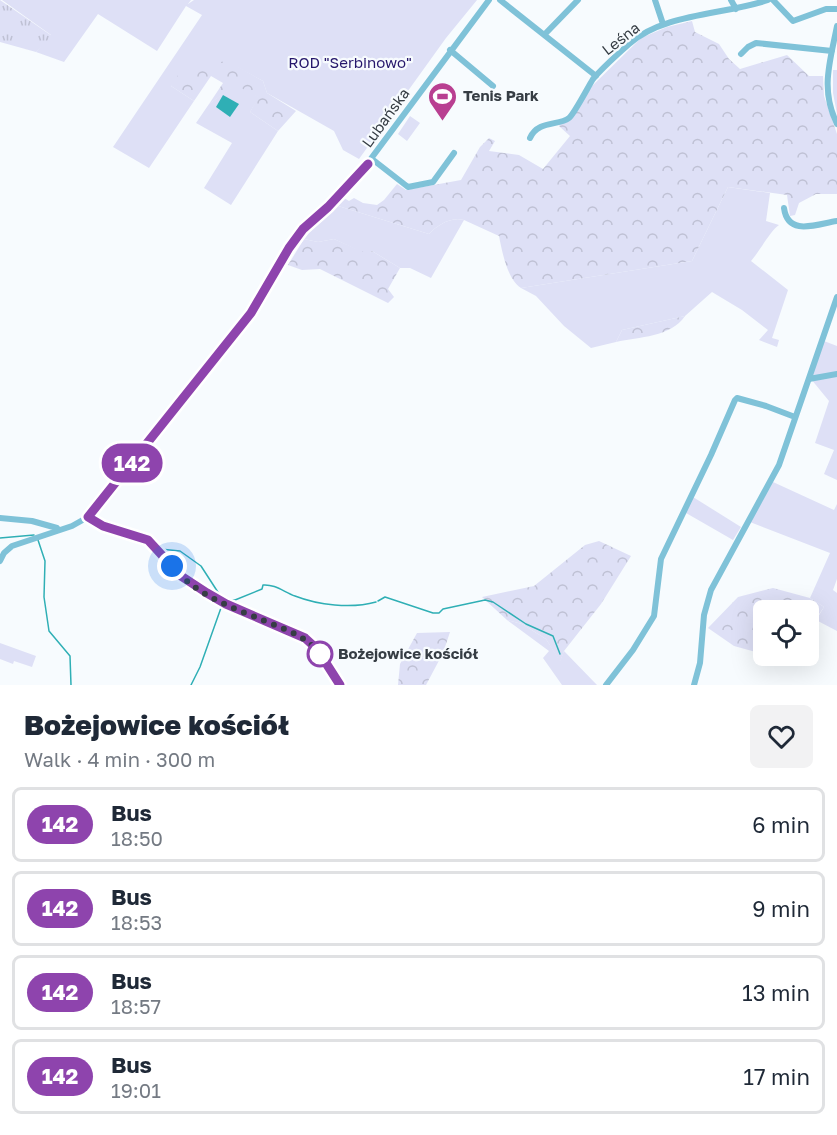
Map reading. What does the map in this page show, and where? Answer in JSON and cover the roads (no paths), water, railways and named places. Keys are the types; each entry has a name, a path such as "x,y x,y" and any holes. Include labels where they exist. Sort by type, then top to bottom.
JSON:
{"street":[{"name":"Lubańska","path":"88,517 251,313 289,248 303,229 328,207 370,162 450,50 489,0"},
{"name":"Leśna","path":"500,0 596,76"},
{"path":"545,34 578,0"},
{"path":"655,0 663,24"},
{"path":"731,0 736,9"},
{"name":"Leśna","path":"530,138 543,126 569,117 596,76 637,38 663,24 768,0"},
{"path":"773,0 793,21 826,9 837,9"},
{"path":"837,26 827,77 830,108 837,124"},
{"path":"741,54 748,46 756,43 834,48"},
{"path":"450,50 493,86"},
{"path":"370,162 408,187 433,182 454,153"},
{"path":"784,208 787,221 799,227 837,221"},
{"path":"694,685 700,663 704,615 711,590 779,465 837,297"},
{"path":"808,379 837,375"},
{"path":"606,685 633,650 652,620 656,610 662,559 735,400 737,398 747,399 795,417"},
{"path":"0,560 12,546 80,523 88,517 103,526 148,540 181,576 207,593 226,604 305,638 317,649 340,685"},
{"path":"0,518 32,520 59,530"}],"water":[{"path":"223,95 239,104 230,117 216,107"}],"waterway":[{"path":"0,538 34,535"},
{"path":"38,540 45,561 44,597 49,631 70,656 71,685"},
{"path":"160,549 180,551 201,566 223,600 235,600 267,585 324,604 345,606 376,602"},
{"path":"378,601 385,597 433,613 485,600 493,602 526,624 553,636 560,654"},
{"path":"191,685 200,667 222,605"}],"place":[{"name":"Tenis Park","path":"442,122"},
{"name":"Bożejowice kościół","path":"320,654"}],"park label":[{"name":"ROD \"Serbinowo\"","path":"350,63"}]}
